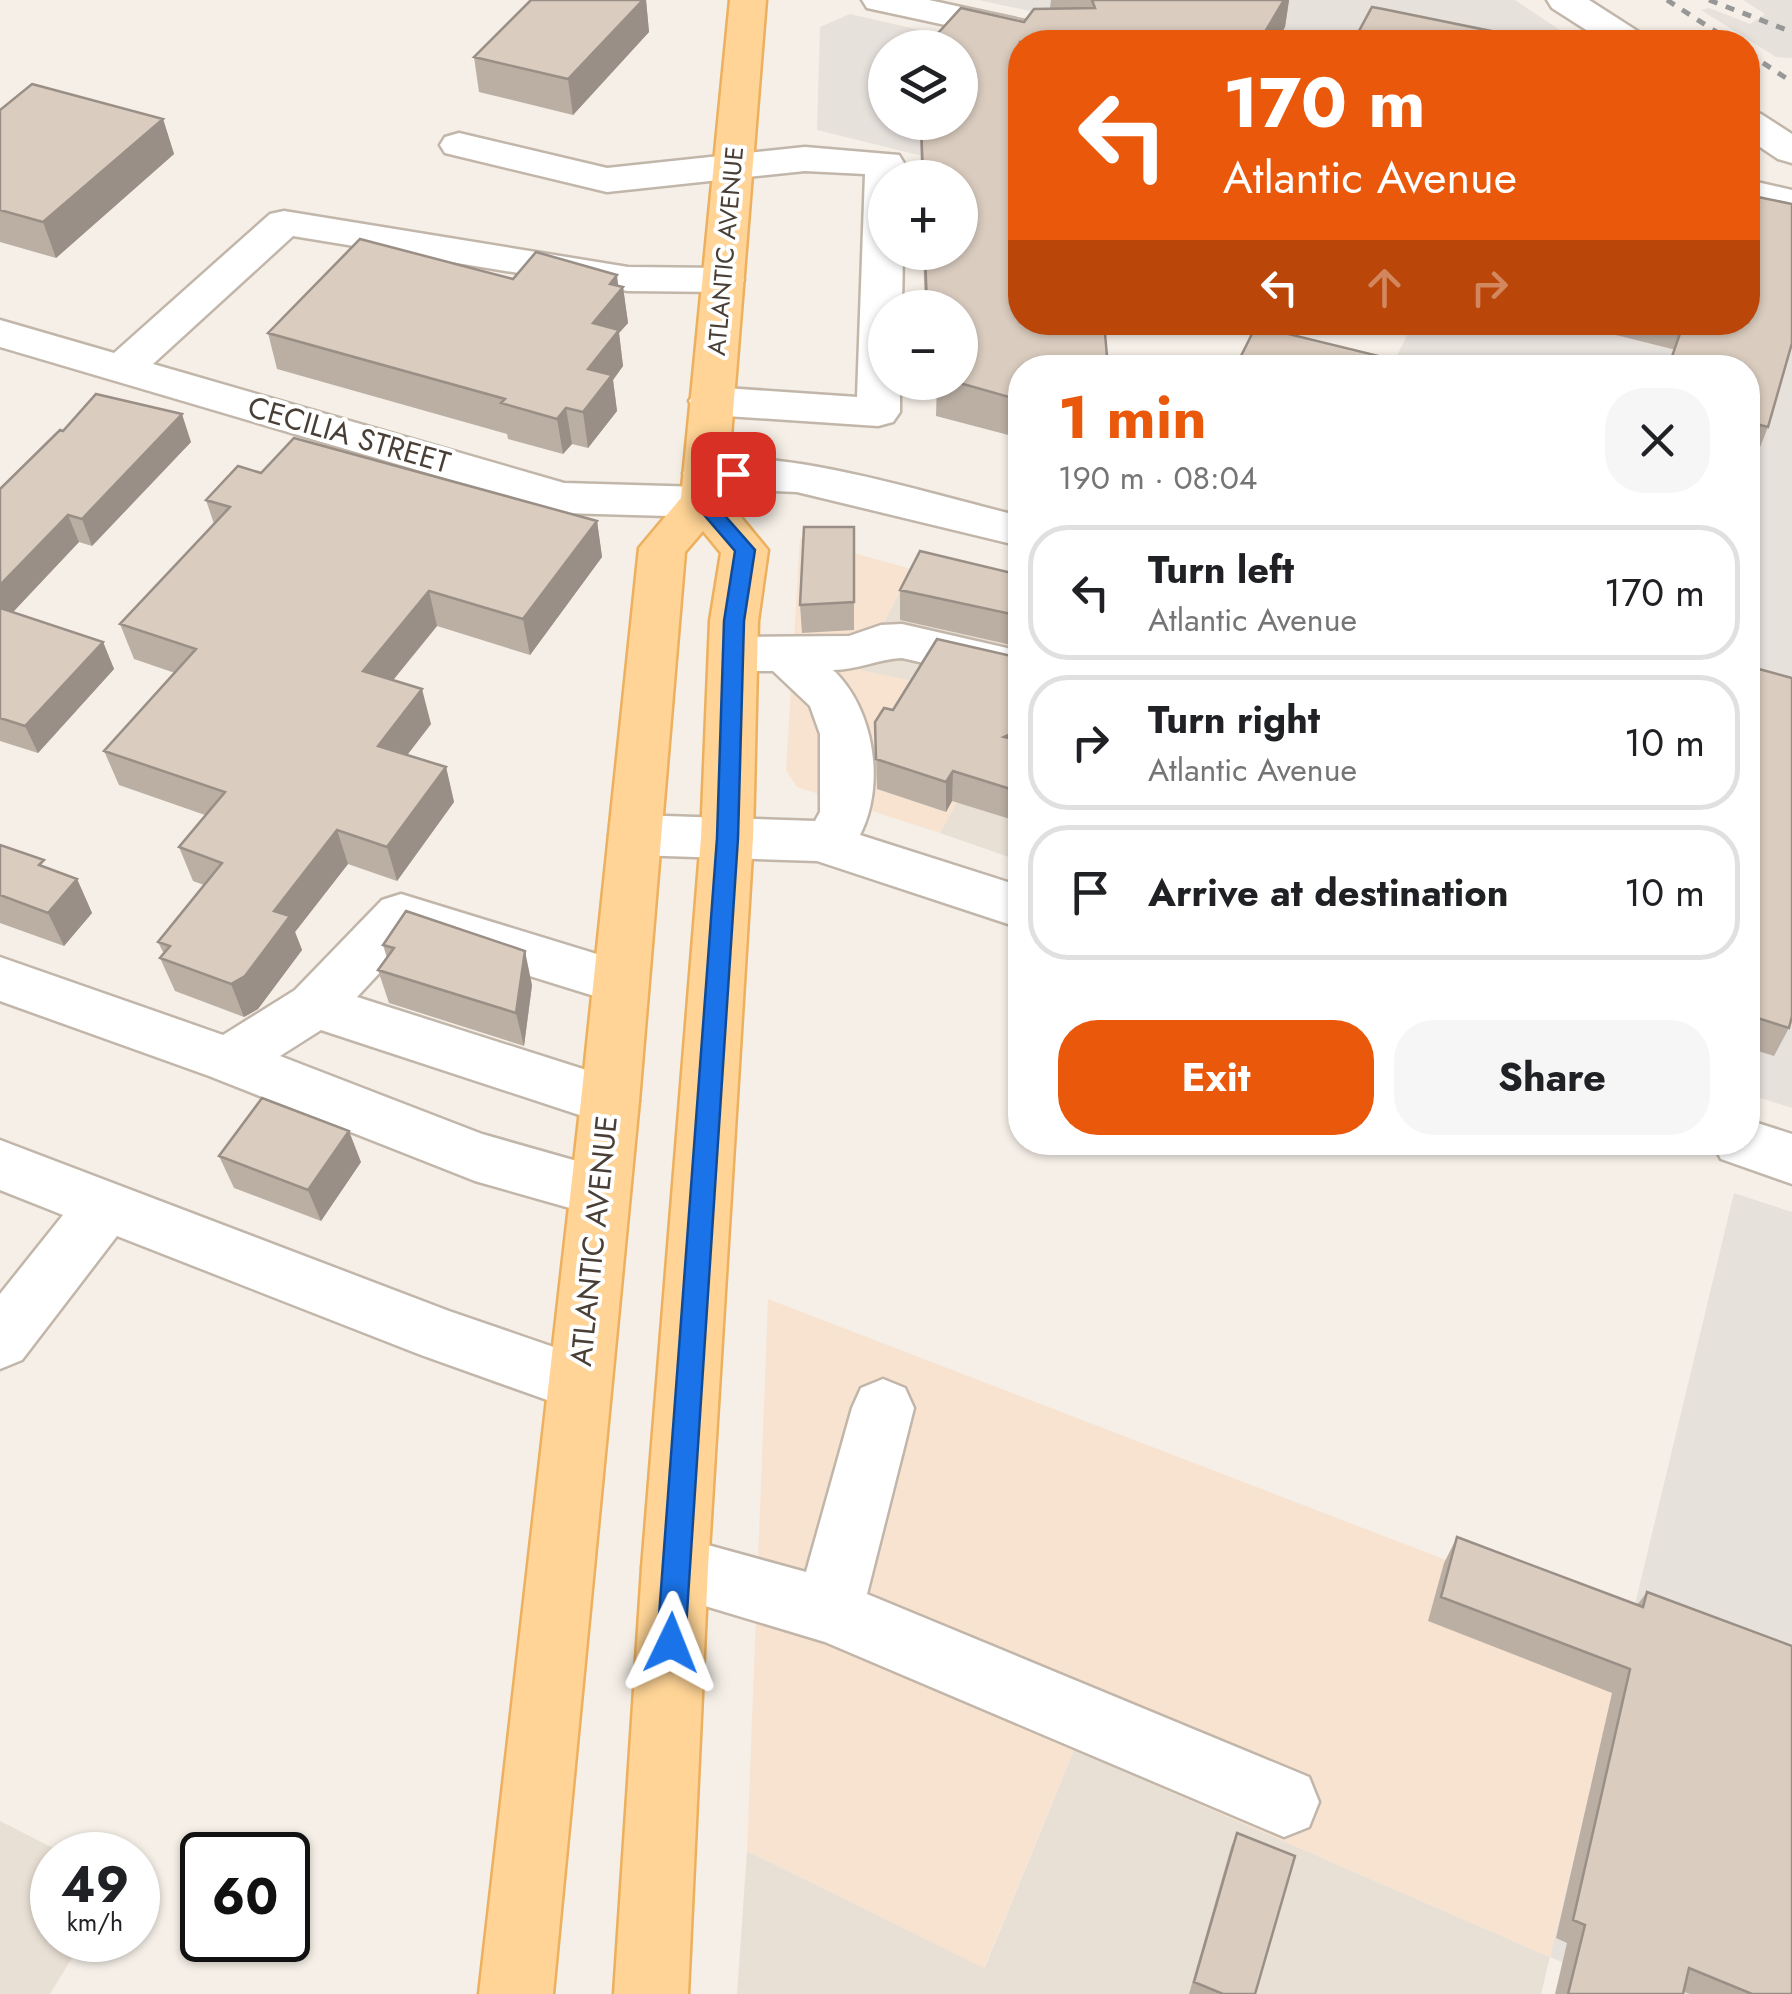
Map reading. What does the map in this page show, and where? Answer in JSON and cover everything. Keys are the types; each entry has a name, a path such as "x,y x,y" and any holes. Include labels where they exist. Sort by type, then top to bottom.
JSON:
{"main road":[{"name":"ATLANTIC AVENUE","path":"516,1994 610,1101 662,548 704,488 748,0"},
{"path":"650,1994 661,1868 674,1568 728,838 734,654 745,550 704,488"}],"street":[{"path":"880,0 1017,30"},
{"path":"1565,0 1610,30"},
{"path":"1760,130 1792,152"},
{"path":"459,145 607,180 812,159 885,163 878,412 712,401"},
{"path":"1760,195 1792,202"},
{"path":"122,369 284,223 628,278 723,280"},
{"name":"CECILIA STREET","path":"0,333 563,498 704,488 797,476 1008,529"},
{"path":"734,654 853,654 881,642 902,641 1008,665"},
{"path":"784,654 832,698 844,734 846,812 829,844"},
{"path":"635,836 829,844 1008,902"},
{"path":"229,1060 315,1006 401,915 620,982"},
{"path":"0,979 229,1060 475,1157 598,1191"},
{"path":"315,1006 610,1101"},
{"path":"1760,1148 1792,1159"},
{"path":"0,1165 443,1336 578,1383"},
{"path":"0,1341 105,1206"},
{"path":"829,1610 883,1408"},
{"path":"674,1568 829,1610 1284,1802"}],"shaded area":[{"path":"978,0 1515,0 1560,30 1119,30"},
{"path":"1743,0 1792,0 1792,58 1776,57 1760,47 1760,30 1733,30 1701,10 1709,8 1750,24 1765,14"},
{"path":"850,14 920,30 868,30 868,140 978,140 978,43 1008,50 1008,177 978,170 978,160 939,160 817,130 820,27"},
{"path":"1792,227 1792,1108 1760,1098 1760,355 1397,355 1407,335 1760,335 1760,296"},
{"path":"800,538 911,569 860,670 987,696 1004,715 940,833 797,787 786,770"},
{"path":"911,569 1008,598 1008,857 940,833 1003,715 860,670"},
{"path":"1734,1193 1792,1212 1792,1994 1638,1994 1550,1957"},
{"path":"768,1299 1628,1630 1550,1957 1074,1750 984,1968 747,1851"},
{"path":"1074,1750 1550,1957 1541,1994 737,1994 747,1851 985,1967"},
{"path":"0,1821 30,1836 30,1962 70,1962 50,1994 0,1994"}],"building":[{"path":"531,0 643,0 568,79 474,57"},
{"path":"1092,0 1284,0 1266,30 1008,30 1008,335 1105,335 1107,355 1008,355 1008,397 978,388 978,290 926,290 926,270 978,270 978,160 922,160 922,140 978,140 978,30 941,30 961,8 1024,22 1034,9 1095,8"},
{"path":"1372,7 1486,30 1360,30"},
{"path":"32,84 163,119 43,222 0,210 0,110"},
{"path":"1760,197 1792,204 1792,343 1768,427 1760,425 1760,355 1673,355 1679,335 1760,335"},
{"path":"360,239 513,279 536,252 617,275 610,284 623,287 593,323 619,330 588,369 612,375 583,412 566,408 557,419 501,403 505,399 268,333"},
{"path":"1252,335 1293,335 1375,355 1242,355"},
{"path":"96,394 182,414 82,519 68,515 0,585 0,489 63,431"},
{"path":"294,438 597,521 523,619 429,591 363,671 422,689 378,746 446,767 387,847 337,830 274,911 290,916 245,976 231,984 160,958 170,946 158,942 222,863 179,847 225,792 104,751 196,649 120,624 230,507 206,500 238,466 261,473"},
{"path":"804,527 854,527 854,602 800,605"},
{"path":"920,551 1008,572 1008,613 900,590"},
{"path":"0,608 103,642 25,726 0,718"},
{"path":"937,639 1008,655 1008,735 1004,737 1008,738 1008,788 953,771 946,782 876,759 875,722 884,708 893,710"},
{"path":"1760,669 1792,678 1789,1028 1760,1019"},
{"path":"0,845 44,860 39,865 77,879 48,913 0,895"},
{"path":"406,911 525,951 516,1013 378,970 394,948 383,945"},
{"path":"262,1098 349,1131 308,1190 219,1156"},
{"path":"1457,1537 1643,1607 1647,1592 1792,1646 1792,1994 1752,1994 1689,1968 1683,1994 1568,1994 1585,1925 1573,1920 1630,1669 1441,1597"},
{"path":"1237,1833 1295,1856 1255,1994 1223,1994 1194,1982"}],"railway":[{"path":"1667,0 1713,30"},
{"path":"1709,0 1792,32"},
{"path":"1760,61 1792,82"}],"route":[{"path":"671,1643 728,838 734,621 745,550 703,502 705,473 733,474"}]}
